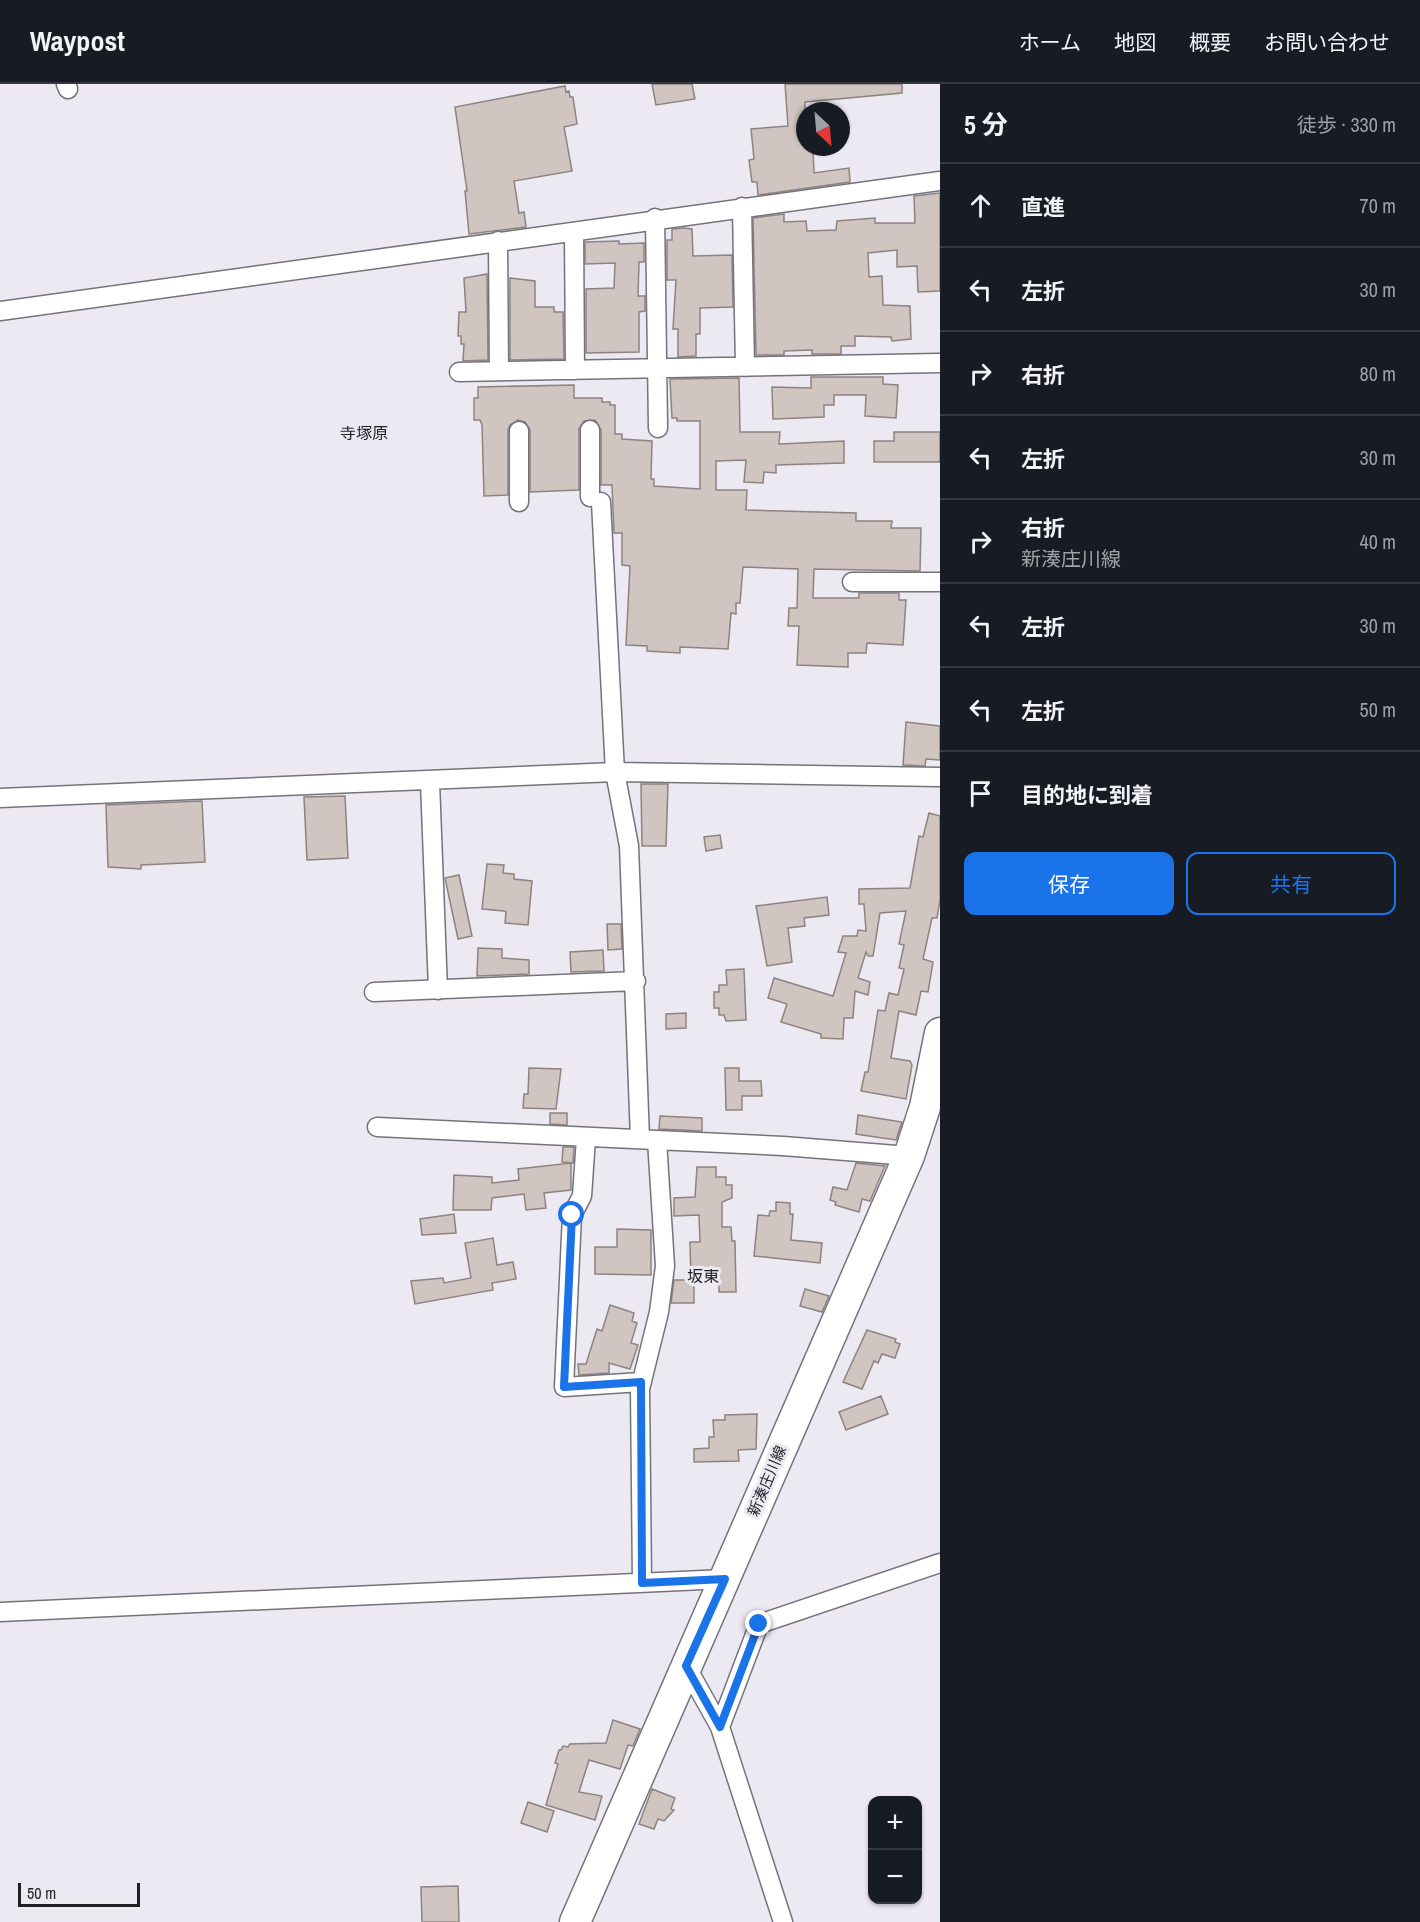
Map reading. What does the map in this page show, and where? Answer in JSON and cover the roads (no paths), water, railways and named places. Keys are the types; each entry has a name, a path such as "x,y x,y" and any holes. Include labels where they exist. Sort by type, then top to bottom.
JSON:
{"main road":[{"name":"新湊庄川線","path":"575,1922 909,1156 933,1109 940,1033"}],"street":[{"path":"0,311 940,181"},
{"path":"742,207 745,367"},
{"path":"655,219 658,428"},
{"path":"574,232 575,370"},
{"path":"498,241 499,371"},
{"path":"459,372 940,363"},
{"path":"591,430 615,772 629,846 636,981 649,1140 665,1266 659,1312 641,1382 642,1583"},
{"path":"519,431 519,502"},
{"path":"852,582 940,582"},
{"path":"0,798 430,782 615,772 940,777"},
{"path":"430,782 438,990"},
{"path":"374,992 636,981"},
{"path":"377,1127 649,1140 909,1156"},
{"path":"586,1138 582,1196 572,1215 564,1387 641,1382"},
{"path":"720,1727 759,1624 940,1563"},
{"path":"0,1612 725,1579"},
{"path":"686,1666 720,1727 783,1922"}],"district":[{"name":"寺塚原","path":"364,433"},
{"name":"坂東","path":"703,1276"}]}
